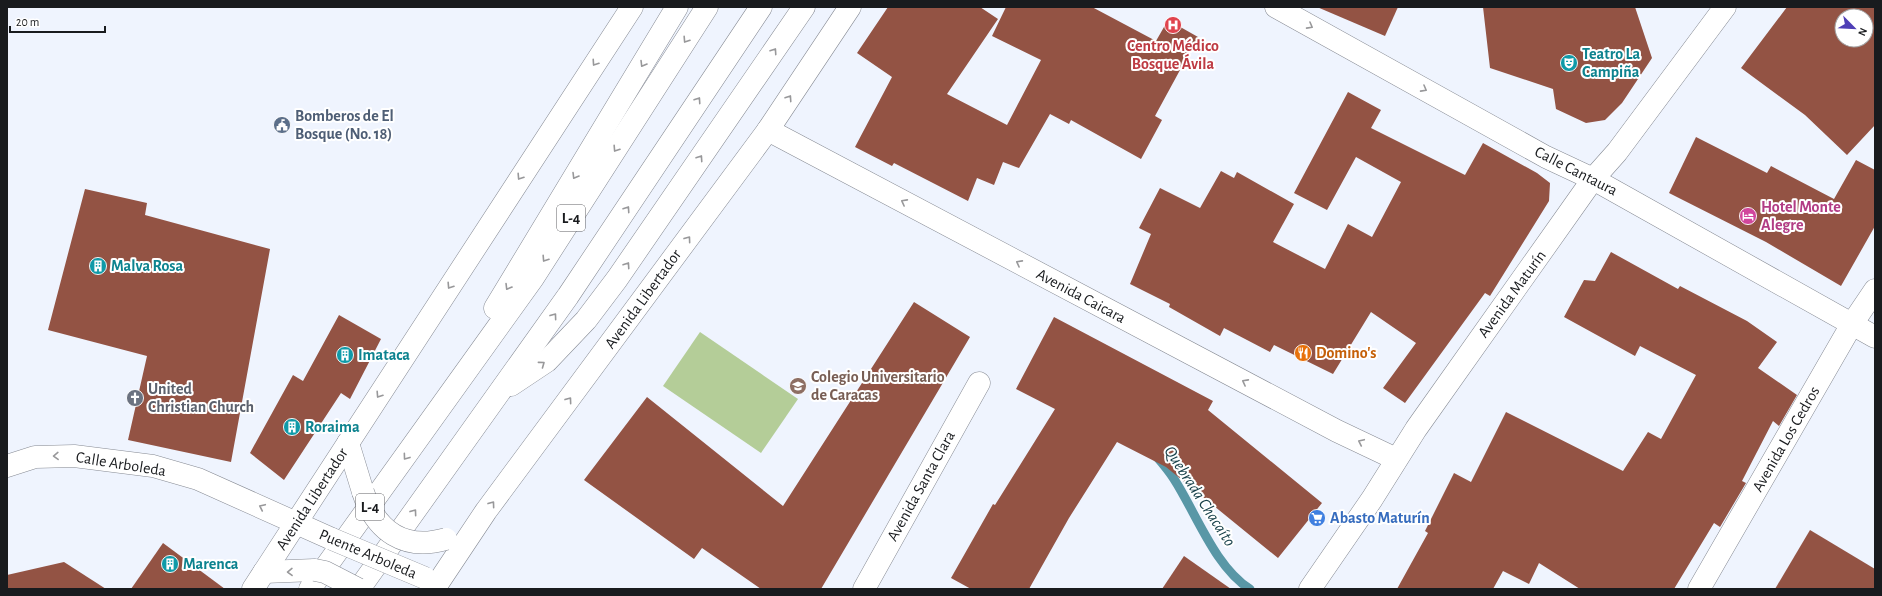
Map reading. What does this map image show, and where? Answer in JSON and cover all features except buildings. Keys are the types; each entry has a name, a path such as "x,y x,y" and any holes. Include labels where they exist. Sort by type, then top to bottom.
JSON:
{"main road":[{"name":"Avenida Libertador","path":"259,581 632,7"},
{"name":"L-4","path":"428,425 498,303 678,7"},
{"name":"L-4","path":"312,580 428,425 533,278 707,7"},
{"name":"L-4","path":"259,581 312,580 325,572 358,589 568,296 761,7"},
{"name":"L-4","path":"499,394 546,361 586,320 622,272 804,7"},
{"name":"Avenida Libertador","path":"437,585 473,531 768,130 850,7"},
{"name":"Calle Cantaura","path":"1276,7 1546,157 1593,179 1875,337"},
{"name":"Avenida Maturín","path":"1310,589 1372,499 1396,459 1593,179 1616,152 1725,7"},
{"name":"Avenida Caicara","path":"768,130 1337,431 1396,459"},
{"name":"Avenida Los Cedros","path":"1699,589 1852,324 1875,290"},
{"name":"Avenida Santa Clara","path":"864,589 979,383"},
{"name":"L-4","path":"348,443 370,511 383,528 409,542 434,542 473,531"},
{"name":"Calle Arboleda","path":"7,466 35,457 74,456 153,466 198,479 297,524"},
{"name":"Puente Arboleda","path":"297,524 437,585"}],"green space":[{"path":"700,332 798,399 761,453 663,386"}],"waterway":[{"name":"Quebrada Chacaíto","path":"1157,457 1174,479 1216,553 1226,567 1250,589"}],"place":[{"name":"Centro Médico Bosque Ávila","path":"1173,25"},
{"name":"Teatro La Campiña","path":"1569,63"},
{"name":"Bomberos de El Bosque (No. 18)","path":"282,125"},
{"name":"Hotel Monte Alegre","path":"1748,216"},
{"name":"Malva Rosa","path":"98,266"},
{"name":"Domino's","path":"1303,353"},
{"name":"Imataca","path":"345,355"},
{"name":"Colegio Universitario de Caracas","path":"798,386"},
{"name":"United Christian Church","path":"135,398"},
{"name":"Roraima","path":"292,427"},
{"name":"Abasto Maturín","path":"1317,518"},
{"name":"Marenca","path":"170,564"}]}
